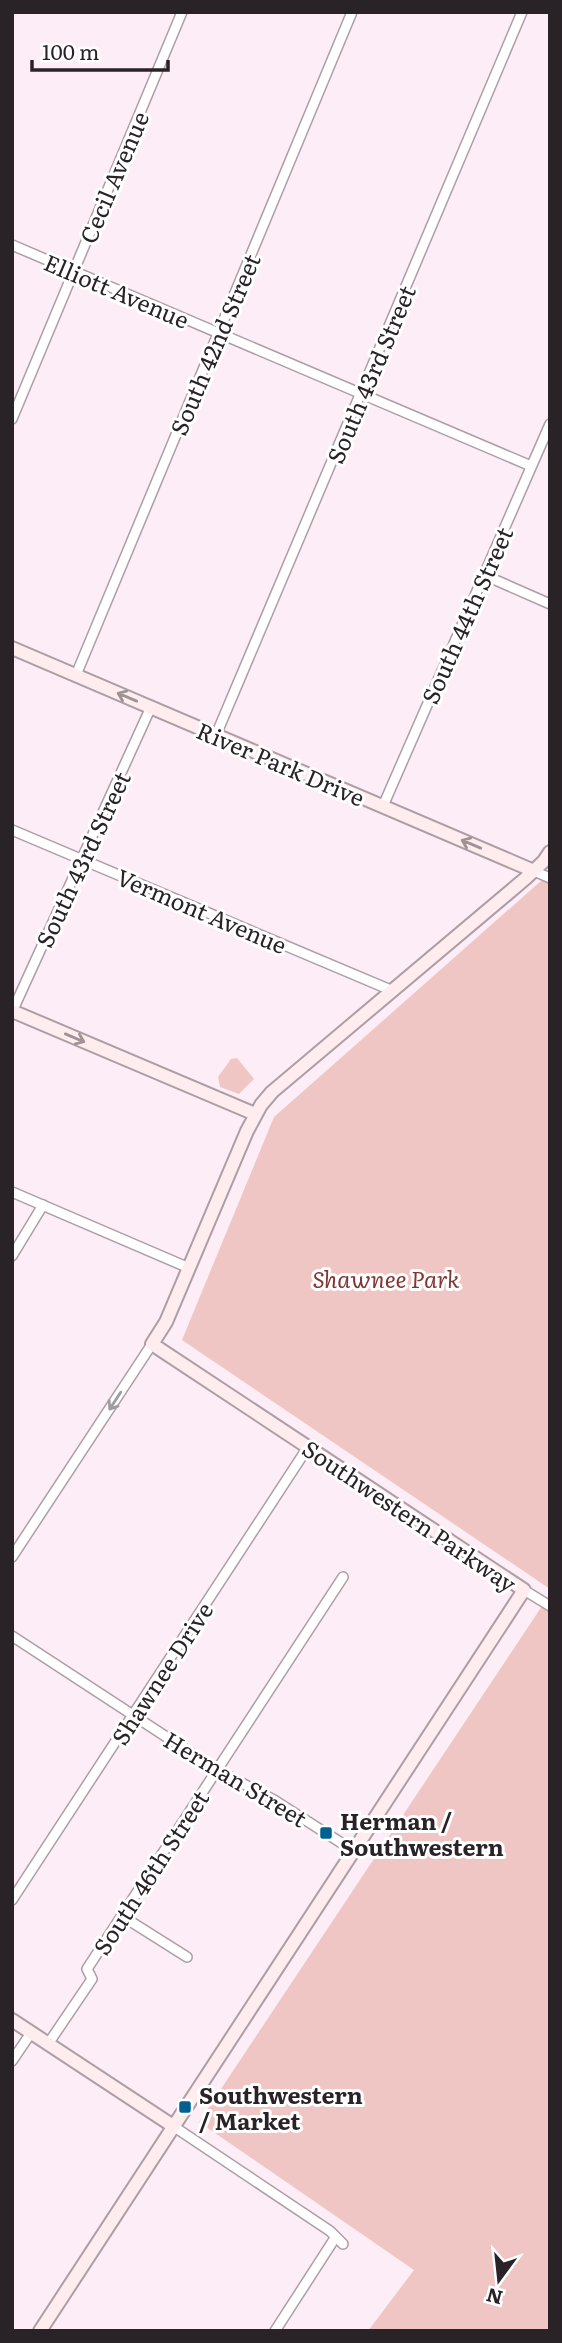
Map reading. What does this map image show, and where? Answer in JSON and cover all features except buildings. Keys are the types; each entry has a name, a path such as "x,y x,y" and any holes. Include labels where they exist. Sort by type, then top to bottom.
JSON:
{"street":[{"name":"Cecil Avenue","path":"12,419 182,12"},
{"name":"South 42nd Street","path":"76,675 352,12"},
{"name":"South 43rd Street","path":"216,735 522,12"},
{"name":"Elliott Avenue","path":"12,245 531,466"},
{"name":"South 44th Street","path":"383,806 550,424"},
{"path":"484,575 550,604"},
{"name":"River Park Drive","path":"12,648 550,878"},
{"name":"South 43rd Street","path":"12,1011 151,707"},
{"name":"Vermont Avenue","path":"12,830 393,991"},
{"path":"12,1557 166,1322 256,1114 272,1093 534,871 550,852"},
{"path":"12,1011 256,1114"},
{"path":"12,1192 189,1268"},
{"path":"12,1256 43,1205"},
{"name":"Southwestern Parkway","path":"40,2331 524,1590 152,1344"},
{"name":"Shawnee Drive","path":"12,1900 308,1447"},
{"name":"South 46th Street","path":"48,2044 92,1979 87,1969 343,1577"},
{"path":"524,1590 550,1606"},
{"name":"Herman Street","path":"12,1636 217,1770 274,1800 354,1851"},
{"path":"122,1916 187,1957"},
{"path":"12,2020 330,2231 339,2241 275,2331"},
{"path":"12,2061 31,2033"}],"green space":[{"name":"Shawnee Park","path":"550,873 550,1589 182,1340 274,1117"},
{"path":"237,1058 254,1079 239,1094 220,1087 218,1077 231,1059"},
{"path":"550,1594 550,2331 368,2331 414,2270 199,2122"}],"place":[{"name":"Herman / Southwestern","path":"326,1833"},
{"name":"Southwestern / Market","path":"185,2107"}]}
